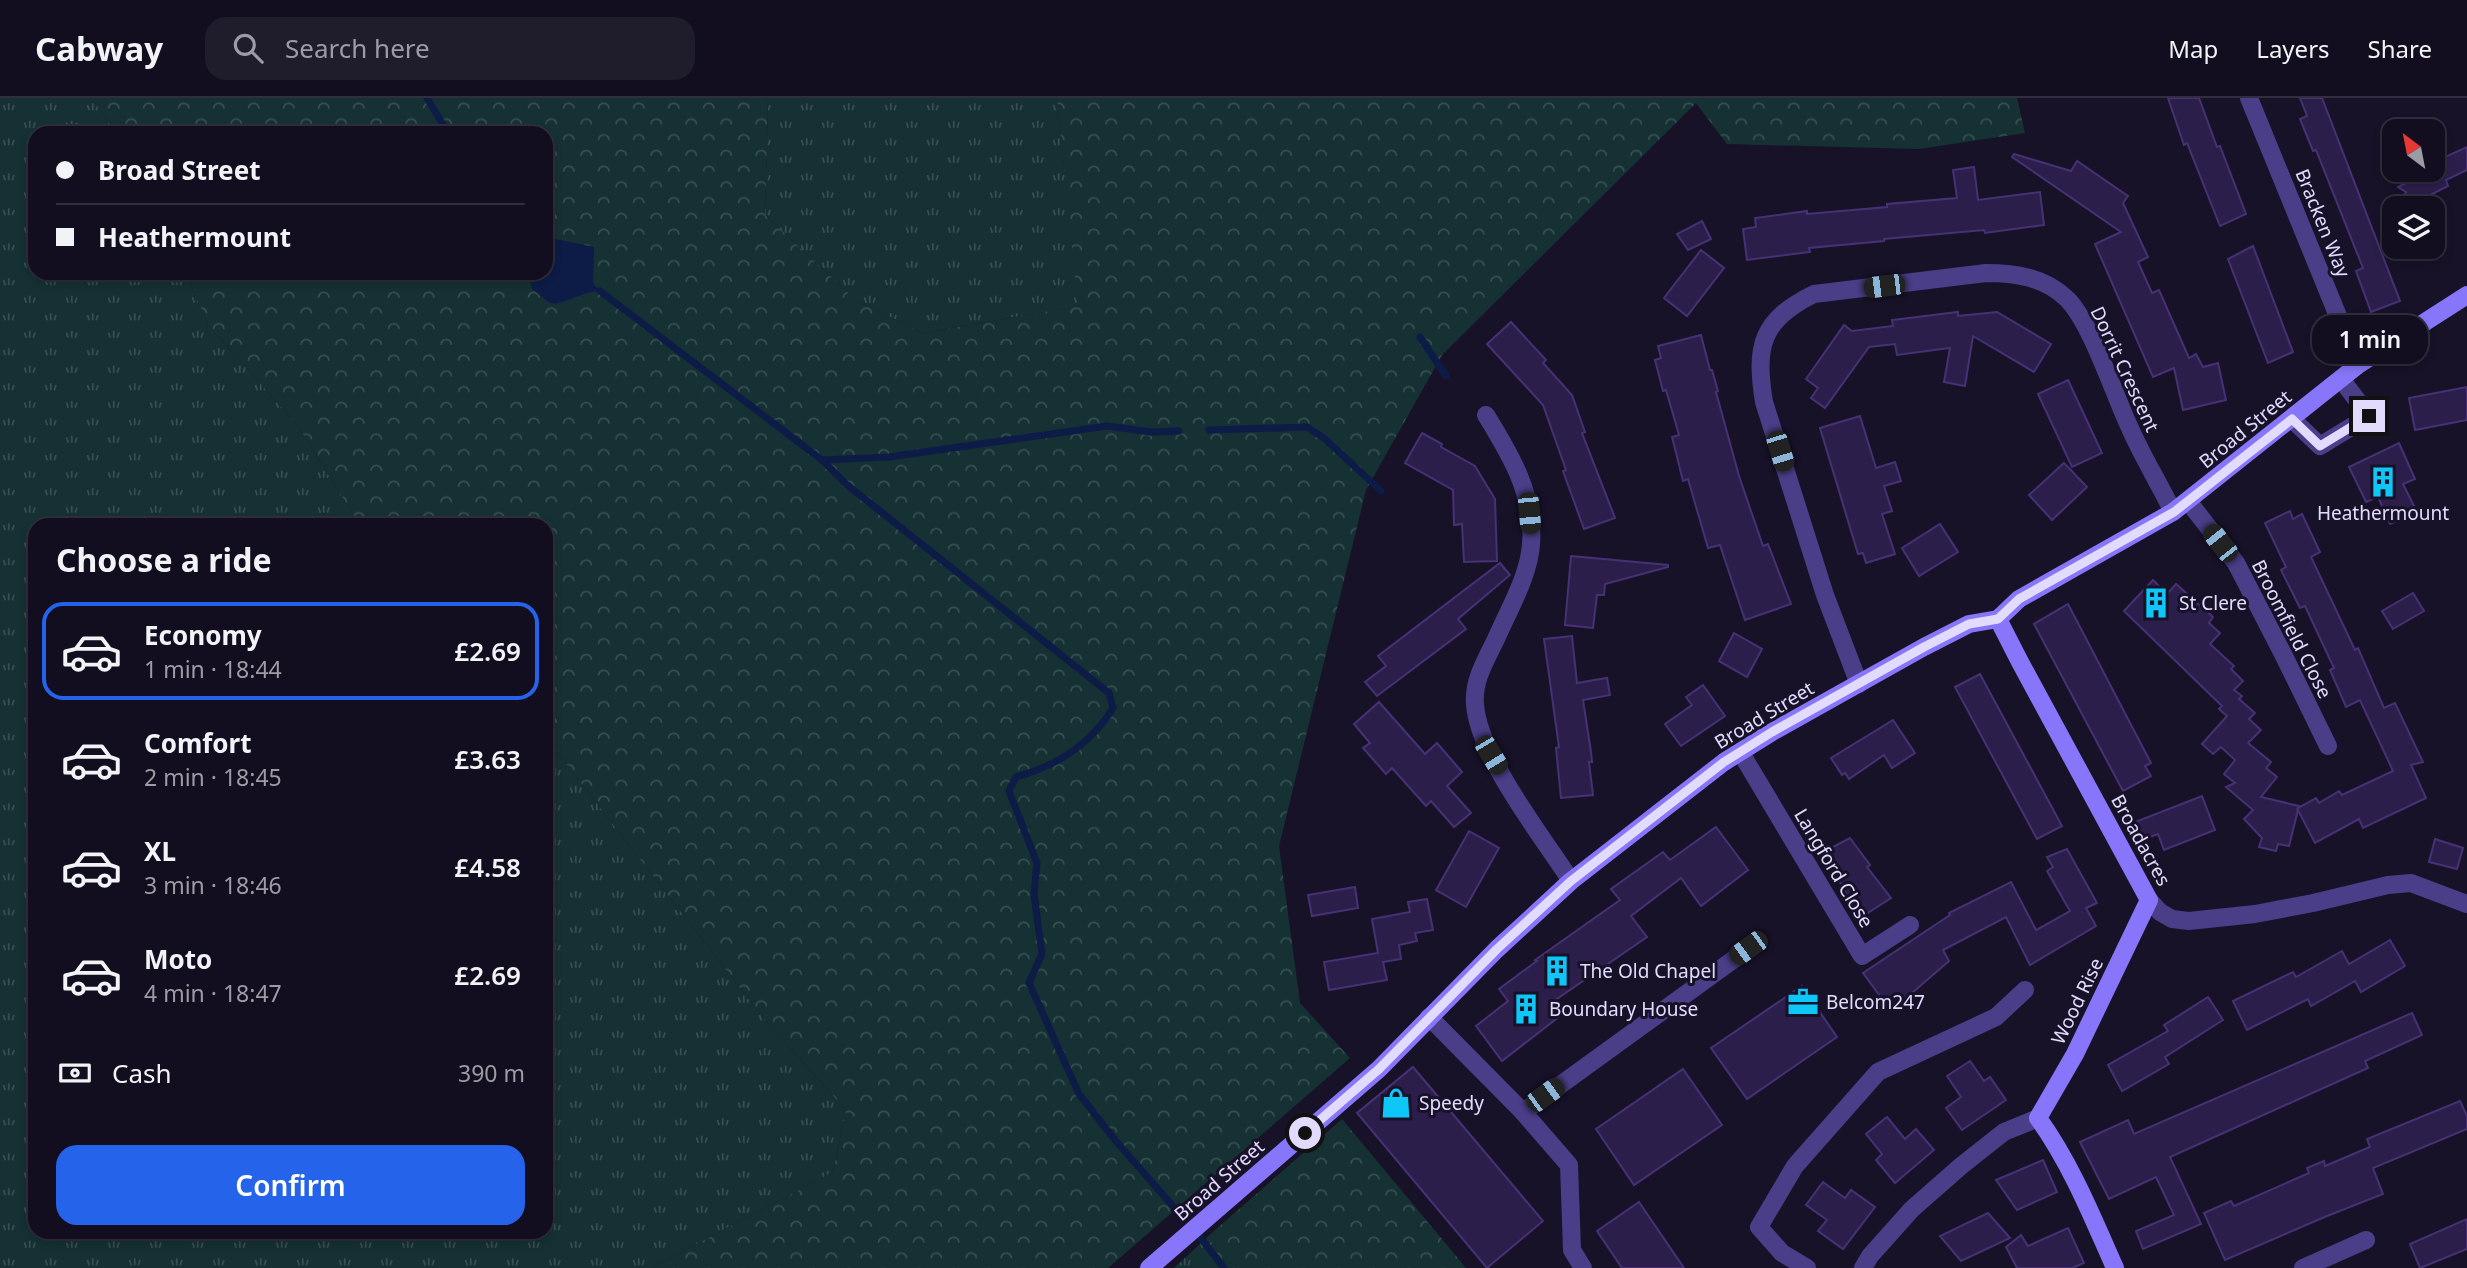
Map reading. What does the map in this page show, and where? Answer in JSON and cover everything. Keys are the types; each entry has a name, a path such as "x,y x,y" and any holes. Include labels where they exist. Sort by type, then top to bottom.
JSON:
{"street":[{"name":"Bracken Way","path":"2249,98 2358,365"},
{"name":"Dorrit Crescent","path":"1860,684 1825,595 1764,402 1760,379 1759,360 1767,332 1778,316 1796,303 1814,294 1986,273 2011,273 2052,287 2067,299 2083,323 2130,430 2181,507"},
{"name":"Broad Street","path":"1149,1268 1362,1085 1497,949 1571,881 1724,762 1772,732 1969,624 1998,619 2019,599 2181,507 2358,365 2467,295"},
{"path":"2292,419 2320,446 2369,416 2341,379"},
{"path":"1486,415 1524,485 1531,544 1522,578 1474,686 1475,706 1480,730 1491,755 1571,881"},
{"name":"Broomfield Close","path":"2181,507 2236,563 2328,746"},
{"name":"Broadacres","path":"1998,619 2149,900 2160,912 2172,919 2189,921 2255,914 2388,885 2411,883 2467,904"},
{"name":"Langford Close","path":"1741,753 1862,956 1910,925"},
{"name":"Wood Rise","path":"2038,1118 2076,1054 2149,900"},
{"path":"1523,1112 1748,948"},
{"path":"1807,1268 1782,1253 1759,1227 1795,1166 1878,1072 1996,1017 2025,990"},
{"path":"1429,1017 1523,1112 1569,1165 1572,1250 1583,1268"},
{"path":"1863,1268 1870,1256 1912,1209 1969,1158 2004,1132 2038,1118 2075,1177 2115,1268"},
{"path":"2303,1268 2365,1240"}],"green space":[{"path":"0,98 92,98 111,126 28,126 28,280 189,280 208,325 296,423 356,518 28,518 28,1239 553,1239 553,747 765,1020 846,1110 833,1172 651,1268 0,1268"},
{"path":"92,98 768,98 765,215 857,301 923,333 1078,306 1057,98 2017,98 2025,133 1919,149 1727,144 1696,103 1442,355 1366,490 1279,846 1300,1003 1350,1058 1108,1268 651,1268 833,1172 846,1110 765,1020 553,747 553,518 356,518 296,423 208,325 189,280 553,280 553,126 111,126"},
{"path":"768,98 1057,98 1079,306 923,333 857,301 765,215"},
{"path":"1342,1119 1466,1268 1218,1268 1214,1231"},
{"path":"1214,1231 1218,1268 1174,1268"}],"water":[{"path":"553,238 594,247 593,283 600,291 555,304 532,289 530,280 553,280"}],"building":[{"path":"2168,98 2199,98 2246,214 2220,226 2187,143 2184,145"},
{"path":"2300,98 2322,98 2400,301 2371,312 2356,271 2363,268 2316,150 2313,151 2300,119 2307,116"},
{"path":"2467,147 2467,170 2446,180 2448,186 2428,196 2404,196 2406,192 2398,187 2408,182 2445,182 2445,157"},
{"path":"2014,154 2071,171 2077,161 2128,196 2123,203 2148,257 2138,262 2152,293 2159,290 2189,358 2196,354 2203,367 2218,363 2226,400 2183,410 2174,368 2153,377 2095,244 2121,232 2012,157"},
{"path":"1974,167 1978,200 2040,192 2044,225 1985,233 1984,230 1884,239 1809,248 1810,252 1747,260 1743,229 1756,227 1755,218 1957,198 1953,170"},
{"path":"1702,221 1711,239 1688,250 1677,234"},
{"path":"2253,246 2293,352 2268,363 2228,259"},
{"path":"1701,250 1724,268 1687,316 1664,298"},
{"path":"1958,312 1958,316 1997,312 2051,344 2034,372 1973,336 1965,386 1944,382 1950,348 1897,355 1895,344 1869,347 1825,408 1811,398 1818,388 1806,379 1844,325 1852,331 1893,326 1892,320"},
{"path":"1511,322 1546,360 1543,363 1572,395 1585,432 1582,433 1615,518 1584,529 1543,405 1487,344"},
{"path":"1701,335 1739,476 1763,546 1768,544 1791,604 1745,620 1720,545 1708,548 1688,479 1683,481 1672,437 1679,435 1655,360 1661,358 1658,346"},
{"path":"2068,380 2102,453 2072,467 2038,394"},
{"path":"2467,387 2467,420 2415,430 2409,398"},
{"path":"1860,416 1876,468 1895,462 1901,481 1884,486 1892,511 1882,514 1895,554 1866,563 1863,553 1858,554 1820,428"},
{"path":"1422,433 1475,466 1495,499 1497,561 1464,562 1462,524 1454,525 1453,490 1405,463"},
{"name":"Heathermount","path":"2399,443 2415,479 2403,484 2417,512 2390,524 2378,497 2366,502 2349,467"},
{"path":"2064,463 2087,487 2052,520 2029,495"},
{"path":"2290,511 2293,519 2302,514 2320,552 2311,557 2355,650 2358,648 2384,708 2395,703 2423,762 2411,765 2426,798 2363,828 2359,819 2315,843 2298,810 2289,846 2278,844 2276,851 2259,847 2262,838 2244,819 2253,810 2226,787 2235,783 2224,774 2235,760 2221,747 2213,754 2202,744 2227,716 2219,709 2222,706 2124,611 2153,580 2167,594 2176,584 2213,617 2209,623 2220,633 2210,644 2234,666 2231,669 2243,681 2234,690 2242,696 2239,699 2255,713 2249,719 2261,730 2248,743 2271,762 2266,768 2277,777 2261,797 2299,806 2298,808 2316,798 2319,803 2339,791 2342,795 2393,771 2360,700 2346,707 2330,670 2334,668 2305,606 2300,608 2281,570 2286,567 2265,523"},
{"path":"1940,524 1958,552 1919,576 1902,548"},
{"path":"1571,556 1668,567 1605,584 1604,595 1597,595 1593,628 1565,625"},
{"path":"1500,563 1510,575 1458,619 1466,629 1377,696 1365,682 1386,666 1378,656"},
{"path":"2413,593 2424,611 2393,629 2382,611"},
{"path":"2068,604 2151,763 2145,766 2151,776 2123,791 2034,624"},
{"path":"1734,633 1762,649 1747,677 1719,661"},
{"path":"1572,636 1577,683 1607,678 1610,695 1583,700 1591,752 1592,762 1589,762 1593,795 1561,798 1556,748 1559,747 1544,639"},
{"path":"1980,674 2062,826 2037,839 1955,687"},
{"path":"1703,685 1725,716 1681,746 1665,724 1692,705 1686,697"},
{"path":"1379,702 1425,754 1437,743 1462,772 1447,786 1471,813 1454,827 1431,801 1426,806 1392,768 1386,774 1363,748 1370,743 1354,724"},
{"path":"1893,720 1915,753 1892,768 1884,755 1849,779 1845,773 1842,775 1831,758"},
{"path":"2202,796 2215,830 2164,850 2158,834 2137,842 2130,824"},
{"path":"1716,827 1748,870 1701,906 1681,878 1631,916 1647,937 1551,1003 1560,1016 1502,1061 1476,1026 1508,1001 1499,989 1620,900 1611,889 1663,852 1670,860"},
{"path":"1469,831 1499,848 1466,907 1436,890"},
{"path":"1850,838 1870,865 1867,867 1891,898 1860,918 1823,852"},
{"path":"2435,839 2463,848 2457,869 2429,862"},
{"path":"2067,849 2097,903 2086,908 2096,926 2030,965 2006,917 1943,950 1949,961 1891,1011 1863,973 1950,915 1949,913 2011,882 2036,930 2070,911 2047,871 2053,867 2047,857"},
{"path":"1355,887 1358,908 1312,916 1308,895"},
{"path":"1427,899 1433,930 1415,933 1417,941 1399,945 1401,959 1383,962 1387,980 1329,990 1324,962 1378,953 1372,919 1410,912 1408,902"},
{"path":"2390,940 2405,966 2361,992 2355,981 2311,1006 2308,999 2247,1030 2233,1001 2293,972 2296,977 2342,951 2349,964"},
{"path":"1802,986 1837,1037 1747,1099 1711,1048"},
{"path":"2208,997 2223,1020 2165,1057 2169,1064 2122,1091 2108,1065 2168,1031 2164,1025"},
{"path":"2412,1013 2422,1035 2365,1061 2368,1068 2170,1157 2201,1224 2143,1249 2136,1231 2174,1215 2156,1177 2109,1199 2080,1142 2128,1120 2134,1134"},
{"path":"1970,1061 1984,1081 1990,1077 2006,1100 1962,1130 1946,1108 1961,1097 1947,1076"},
{"path":"1413,1067 1543,1221 1487,1268 1357,1113"},
{"path":"1683,1069 1722,1125 1634,1185 1596,1129"},
{"path":"2460,1101 2467,1116 2467,1129 2373,1168 2383,1194 2225,1260 2204,1213 2231,1201 2234,1206 2309,1173 2307,1168 2324,1161 2325,1166 2370,1147 2367,1139"},
{"path":"1887,1117 1905,1139 1916,1129 1934,1150 1895,1183 1876,1160 1882,1154 1866,1134"},
{"path":"2043,1160 2057,1192 2017,1210 1996,1180"},
{"path":"1823,1182 1845,1198 1851,1190 1875,1207 1843,1249 1818,1231 1827,1220 1806,1205"},
{"path":"1639,1202 1684,1268 1622,1268 1597,1231"},
{"path":"1988,1213 2010,1238 1961,1261 1940,1236"},
{"path":"2467,1219 2467,1249 2420,1268 2410,1244"},
{"path":"2068,1228 2084,1263 2072,1268 2017,1268 2006,1247 2021,1235 2028,1246"}],"waterway":[{"path":"427,98 444,126"},
{"path":"600,291 822,460 846,484 1109,693 1113,708 1083,743 1045,767 1016,777 1009,791 1037,863 1034,894 1042,954 1029,983 1079,1094 1172,1205"},
{"path":"1420,337 1446,376"},
{"path":"822,460 889,457 1107,426 1151,432 1179,431"},
{"path":"1209,430 1307,427 1324,438 1381,491"},
{"path":"1200,1237 1224,1268"}],"place":[{"name":"Heathermount","path":"2383,482"},
{"name":"St Clere","path":"2156,603"},
{"name":"The Old Chapel","path":"1557,971"},
{"name":"Belcom247","path":"1803,1002"},
{"name":"Boundary House","path":"1526,1009"},
{"name":"Speedy","path":"1396,1103"}],"route":[{"path":"1305,1133 1379,1069 1497,949 1571,881 1724,762 1924,647 1969,624 1998,619 2019,599 2174,512 2292,419 2320,446 2369,416"}]}
